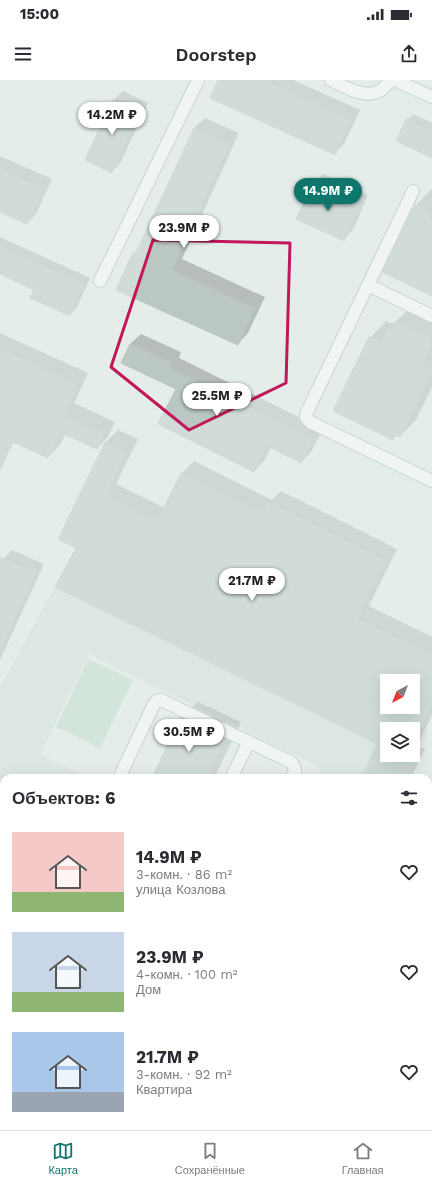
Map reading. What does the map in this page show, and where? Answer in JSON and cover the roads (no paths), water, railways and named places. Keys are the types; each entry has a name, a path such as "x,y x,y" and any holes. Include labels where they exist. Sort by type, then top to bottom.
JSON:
{"street":[{"path":"100,281 198,80"},
{"path":"331,80 354,92 370,93 380,91 392,80"},
{"path":"395,80 432,97"},
{"path":"413,192 307,412 306,417 310,422 432,481"},
{"path":"368,286 432,316"},
{"path":"121,774 154,704 158,700 163,701 291,762 295,771 293,774"},
{"path":"233,774 249,742"}]}
